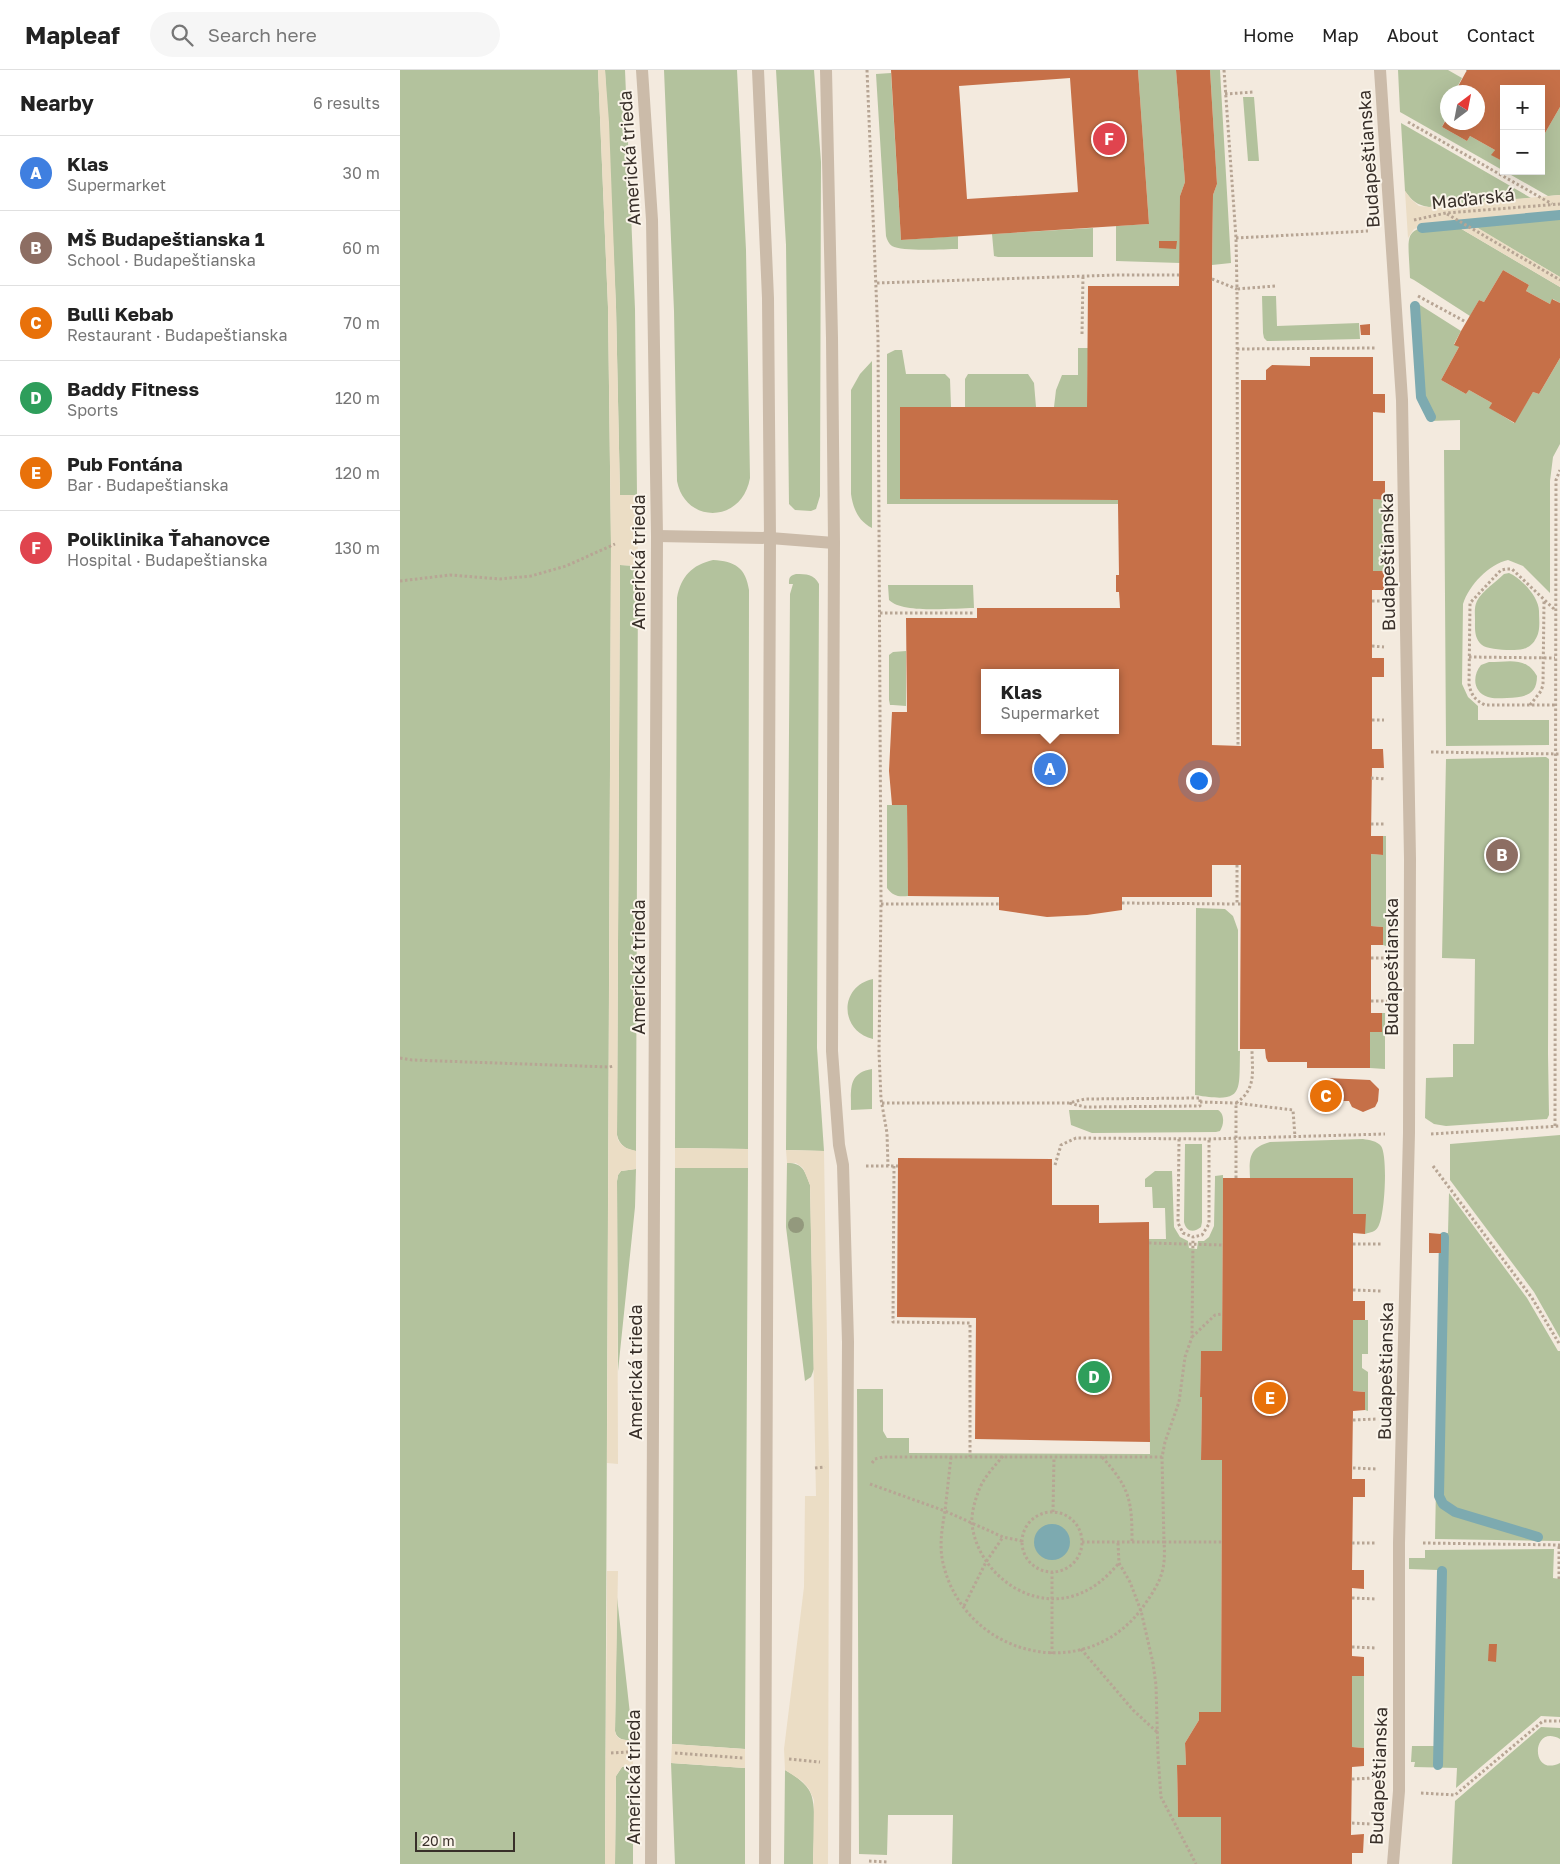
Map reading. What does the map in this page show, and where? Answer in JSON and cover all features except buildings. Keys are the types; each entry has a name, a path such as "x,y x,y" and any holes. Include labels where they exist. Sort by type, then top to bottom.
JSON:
{"street":[{"name":"Americká trieda","path":"642,70 652,220 658,536 651,1864"},
{"path":"758,70 768,298 770,538 765,1864"},
{"path":"826,70 834,543 832,1051 839,1145 843,1166 848,1342 844,1864"},
{"name":"Budapeštianska","path":"1380,70 1402,400 1410,869 1409,1134 1400,1543 1398,1792 1393,1864"},
{"path":"658,536 770,538 834,543"}],"path":[{"path":"867,70 877,283 881,904 879,1052 882,1103 887,1133 888,1166"},
{"path":"1224,70 1236,238 1238,745"},
{"path":"1225,94 1254,92"},
{"path":"1382,101 1402,118 1552,204"},
{"name":"Maďarská","path":"1391,230 1408,221 1446,214 1560,204"},
{"path":"1446,214 1560,280"},
{"path":"1236,238 1391,230"},
{"path":"877,283 1083,276 1179,275"},
{"path":"1082,334 1083,276"},
{"path":"1212,279 1237,289 1275,286"},
{"path":"1395,284 1466,322"},
{"path":"1237,349 1377,348"},
{"path":"1555,1126 1558,881 1555,610 1558,589 1556,480 1560,470"},
{"path":"400,582 450,575 500,579 531,576 566,566 615,544"},
{"path":"1555,610 1512,569 1501,570 1470,603 1468,684 1470,693 1476,700 1485,705 1555,705"},
{"path":"1530,705 1541,691 1544,600"},
{"path":"880,613 974,613"},
{"path":"1469,657 1555,658"},
{"path":"1372,720 1377,720"},
{"path":"1446,752 1558,754"},
{"path":"1371,778 1393,779"},
{"path":"1371,824 1394,825"},
{"path":"1122,903 1239,904 1237,865"},
{"path":"881,904 999,904"},
{"path":"1371,958 1394,958"},
{"path":"1370,1001 1393,1002"},
{"path":"1236,1103 1250,1091 1252,1083 1252,1049"},
{"path":"400,1058 481,1063 614,1066"},
{"path":"882,1103 1069,1102 1085,1099 1200,1098 1200,1102"},
{"path":"1069,1102 1085,1107 1200,1106 1200,1102"},
{"path":"1200,1102 1236,1103 1293,1110 1295,1137"},
{"path":"1236,1103 1236,1178"},
{"path":"1055,1165 1061,1145 1076,1138 1209,1139 1443,1134 1560,1126"},
{"path":"1409,1134 1532,1298 1560,1345"},
{"path":"1179,1139 1178,1223 1183,1233 1193,1237 1202,1235 1209,1224 1209,1139"},
{"path":"894,1166 893,1322 970,1323 970,1456"},
{"path":"951,1457 941,1530 944,1564 954,1592 974,1620 1008,1643 1031,1652 1052,1654 1081,1649 1103,1642 1120,1632 1131,1622 1141,1611 1162,1577 1166,1560 1162,1457 1165,1442 1179,1402 1184,1357 1192,1337 1193,1237"},
{"path":"1149,1243 1222,1245"},
{"path":"1353,1244 1386,1244"},
{"path":"1353,1290 1381,1291"},
{"path":"1192,1337 1215,1315 1222,1314"},
{"path":"1353,1420 1377,1420"},
{"path":"865,1482 870,1464 874,1459 883,1457 929,1455 951,1457 1162,1457"},
{"path":"1003,1456 985,1478 979,1490 972,1522 976,1541 986,1562 998,1575 1015,1589 1034,1596 1052,1598 1072,1596 1090,1588 1107,1577 1119,1563"},
{"path":"1053,1512 1054,1457"},
{"path":"1102,1457 1123,1483 1128,1495 1132,1513 1132,1541"},
{"path":"815,1468 829,1467 847,1472 865,1482 945,1511 1003,1537 1022,1541"},
{"path":"1353,1468 1378,1469"},
{"path":"1053,1512 1062,1514 1076,1525 1082,1542 1076,1559 1062,1570 1052,1572 1034,1566 1027,1559 1022,1541 1028,1523 1044,1513 1053,1512"},
{"path":"963,1607 986,1562 1003,1537"},
{"path":"1082,1542 1222,1542"},
{"path":"1118,1543 1119,1563 1130,1582 1141,1611 1156,1686 1161,1797 1196,1864"},
{"path":"1352,1543 1357,1543"},
{"path":"1435,1544 1560,1545 1559,1579"},
{"path":"1052,1572 1052,1654"},
{"path":"1352,1598 1378,1599"},
{"path":"1352,1647 1378,1648"},
{"path":"1081,1649 1134,1710 1158,1733"},
{"path":"1455,1795 1543,1721 1560,1721"},
{"path":"612,1753 632,1751"},
{"path":"672,1753 745,1758"},
{"path":"785,1759 820,1762"},
{"path":"1352,1779 1373,1778"},
{"path":"1352,1823 1371,1824"}],"green space":[{"path":"400,70 598,70 608,307 611,545 605,1864 400,1864"},
{"path":"605,70 625,70 635,309 637,495 620,495 616,307"},
{"path":"664,70 737,70 746,250 750,478 745,493 736,504 725,511 714,513 702,511 691,505 682,495 677,481 674,311"},
{"path":"776,70 814,70 821,162 820,496 816,509 811,511 795,510 789,504 786,245"},
{"path":"1138,70 1176,70 1185,182 1180,196 1180,263 1116,261 1116,226 1149,224"},
{"path":"1210,70 1220,70 1231,263 1212,265 1213,195 1217,184"},
{"path":"1398,70 1448,70 1462,78 1458,85 1440,85 1440,130 1447,130 1467,141 1470,136 1495,150 1492,155 1500,160 1500,169 1400,112"},
{"path":"891,73 901,240 958,236 958,249 924,250 897,248 892,246 887,239 876,74"},
{"path":"1243,97 1254,97 1259,161 1248,161"},
{"path":"1560,107 1560,195 1548,196 1511,175 1545,175 1545,133"},
{"path":"1401,123 1531,198 1429,207 1418,204 1405,191"},
{"path":"1560,213 1560,277 1467,222"},
{"path":"1453,224 1560,287 1560,303 1553,299 1550,304 1526,291 1529,285 1503,270 1484,302 1479,300 1470,316 1410,278 1409,240 1411,234 1416,230 1424,228"},
{"path":"1093,228 1093,257 994,256 992,234"},
{"path":"1262,296 1276,296 1277,326 1359,323 1360,339 1267,341 1263,333"},
{"path":"1412,303 1420,305 1461,331 1454,344 1459,347 1441,380 1466,394 1469,390 1492,403 1490,408 1514,423 1533,392 1539,394 1560,358 1560,444 1553,457 1550,481 1550,593 1523,566 1508,560 1494,566 1481,576 1470,590 1463,604 1462,684 1468,697 1478,706 1478,720 1549,720 1549,745 1446,746 1444,450 1460,450 1460,420 1430,421 1418,399"},
{"path":"1078,348 1088,348 1087,407 1054,407 1056,390 1062,375 1078,375"},
{"path":"895,350 902,350 906,374 945,374 950,379 951,407 900,407 900,499 1118,500 1118,504 887,504 887,354"},
{"path":"872,361 872,528 863,522 857,514 851,494 851,390 860,374"},
{"path":"968,374 1028,374 1034,383 1036,407 965,407 965,379"},
{"path":"1373,499 1385,500 1384,571 1373,571"},
{"path":"713,560 727,562 738,567 745,576 749,590 748,1149 675,1148 677,598 681,583 693,568"},
{"path":"620,565 638,566 636,1151 624,1146 617,1135"},
{"path":"1509,573 1524,584 1536,600 1539,611 1537,637 1528,647 1519,650 1485,647 1476,636 1475,606 1479,597 1486,590 1504,574"},
{"path":"796,574 812,576 819,584 817,1048 824,1151 786,1150 790,594 793,584 789,584 789,579"},
{"path":"888,585 973,585 974,608 917,609 905,607 889,600"},
{"path":"906,651 906,706 890,705 889,655 893,652"},
{"path":"1510,661 1528,665 1537,676 1535,688 1528,694 1519,697 1490,698 1483,695 1477,688 1475,679 1481,665 1489,662"},
{"path":"1546,757 1549,759 1549,1115 1547,1119 1446,1126 1434,1124 1425,1118 1426,1078 1453,1077 1453,1044 1474,1044 1475,959 1442,958 1446,759"},
{"path":"887,805 907,805 908,896 896,895 887,888"},
{"path":"1383,836 1386,836 1386,946 1383,945 1383,927 1371,926 1371,854 1383,855"},
{"path":"1196,908 1225,909 1233,916 1238,930 1239,1077 1236,1092 1231,1096 1223,1098 1195,1095"},
{"path":"873,979 873,1039 862,1034 854,1027 849,1018 848,1009 849,999 854,990 862,983"},
{"path":"1382,1013 1385,1013 1385,1069 1370,1068 1370,1032 1382,1032"},
{"path":"872,1069 872,1109 851,1110 852,1083 859,1074"},
{"path":"1069,1110 1218,1110 1222,1114 1223,1123 1220,1131 1216,1132 1092,1133 1071,1125"},
{"path":"1560,1135 1560,1338 1534,1292 1450,1180 1450,1144"},
{"path":"1363,1139 1375,1142 1381,1146 1384,1161 1385,1186 1382,1211 1378,1227 1371,1232 1365,1234 1365,1214 1353,1214 1353,1178 1250,1178 1250,1159 1254,1151 1263,1144 1270,1142"},
{"path":"1185,1144 1202,1144 1202,1222 1201,1227 1193,1231 1188,1230 1184,1222"},
{"path":"787,1163 800,1166 807,1176 810,1185 814,1369 811,1377 805,1381 786,1227"},
{"path":"675,1168 748,1168 745,1749 672,1744"},
{"path":"636,1169 635,1207 618,1371 617,1181 621,1171"},
{"path":"1155,1171 1172,1171 1174,1227 1180,1237 1188,1241 1189,1248 1197,1249 1198,1241 1204,1241 1209,1237 1214,1226 1215,1176 1223,1175 1222,1351 1201,1352 1200,1397 1202,1397 1201,1460 1222,1460 1221,1712 1199,1712 1199,1720 1185,1743 1186,1765 1177,1766 1178,1816 1221,1817 1221,1864 952,1864 953,1815 888,1815 887,1855 859,1854 857,1389 883,1389 883,1431 887,1438 909,1438 909,1453 1150,1454 1149,1239 1166,1239 1165,1208 1153,1208 1152,1187 1145,1187 1145,1179"},
{"path":"1449,1193 1527,1298 1558,1351 1560,1351 1560,1541 1435,1539 1441,1234 1448,1233"},
{"path":"1353,1320 1368,1320 1368,1354 1362,1354 1362,1368 1368,1372 1368,1411 1365,1410 1365,1392 1353,1391"},
{"path":"1554,1549 1553,1578 1560,1579 1560,1717 1541,1716 1456,1788 1457,1768 1414,1767 1415,1762 1411,1762 1412,1746 1436,1746 1438,1570 1409,1569 1409,1558 1425,1558 1425,1550"},
{"path":"617,1597 633,1741 619,1738 615,1731"},
{"path":"1352,1676 1364,1676 1364,1748 1352,1747"},
{"path":"1541,1727 1560,1728 1560,1739 1550,1736 1544,1738 1539,1744 1538,1751 1539,1758 1543,1763 1550,1766 1560,1763 1560,1864 1452,1864 1455,1801"},
{"path":"671,1763 745,1768 745,1864 675,1864"},
{"path":"633,1766 633,1864 615,1864 616,1776 622,1767"},
{"path":"785,1770 804,1784 812,1796 814,1815 813,1864 784,1864"}],"shaded area":[{"path":"598,70 605,70 609,122 616,307 620,495 637,495 638,566 620,565 617,1135 621,1144 626,1148 636,1151 636,1169 621,1171 617,1181 618,1464 607,1463 611,545 608,307"},
{"path":"1405,191 1419,206 1429,207 1560,195 1560,213 1468,222 1560,277 1560,287 1453,224 1414,229 1408,238"},
{"path":"675,1148 748,1149 748,1168 675,1168"},
{"path":"786,1150 824,1151 829,1467 828,1864 813,1864 814,1800 809,1789 802,1781 785,1770 784,1749 804,1587 805,1496 816,1496 810,1185 803,1168 796,1163 787,1163"},
{"path":"607,1571 618,1571 615,1731 620,1739 633,1741 633,1766 622,1767 616,1776 615,1864 605,1864"},
{"path":"672,1744 745,1749 745,1768 671,1763"}],"water":[{"path":"1052,1524 1059,1525 1065,1529 1069,1535 1069,1549 1065,1555 1059,1559 1052,1560 1045,1559 1039,1555 1035,1549 1034,1542 1035,1535 1039,1529 1045,1525"}],"waterway":[{"path":"1422,228 1560,215"},
{"path":"1415,306 1421,397 1431,417"},
{"path":"1444,1237 1439,1496 1443,1504 1455,1512 1538,1537"},
{"path":"1438,1765 1442,1571"}],"place":[{"name":"Poliklinika Ťahanovce","path":"1109,139"},
{"name":"Klas","path":"1050,769"},
{"name":"MŠ Budapeštianska 1","path":"1502,855"},
{"name":"Bulli Kebab","path":"1326,1096"},
{"name":"Baddy Fitness","path":"1094,1377"},
{"name":"Pub Fontána","path":"1270,1398"}]}
